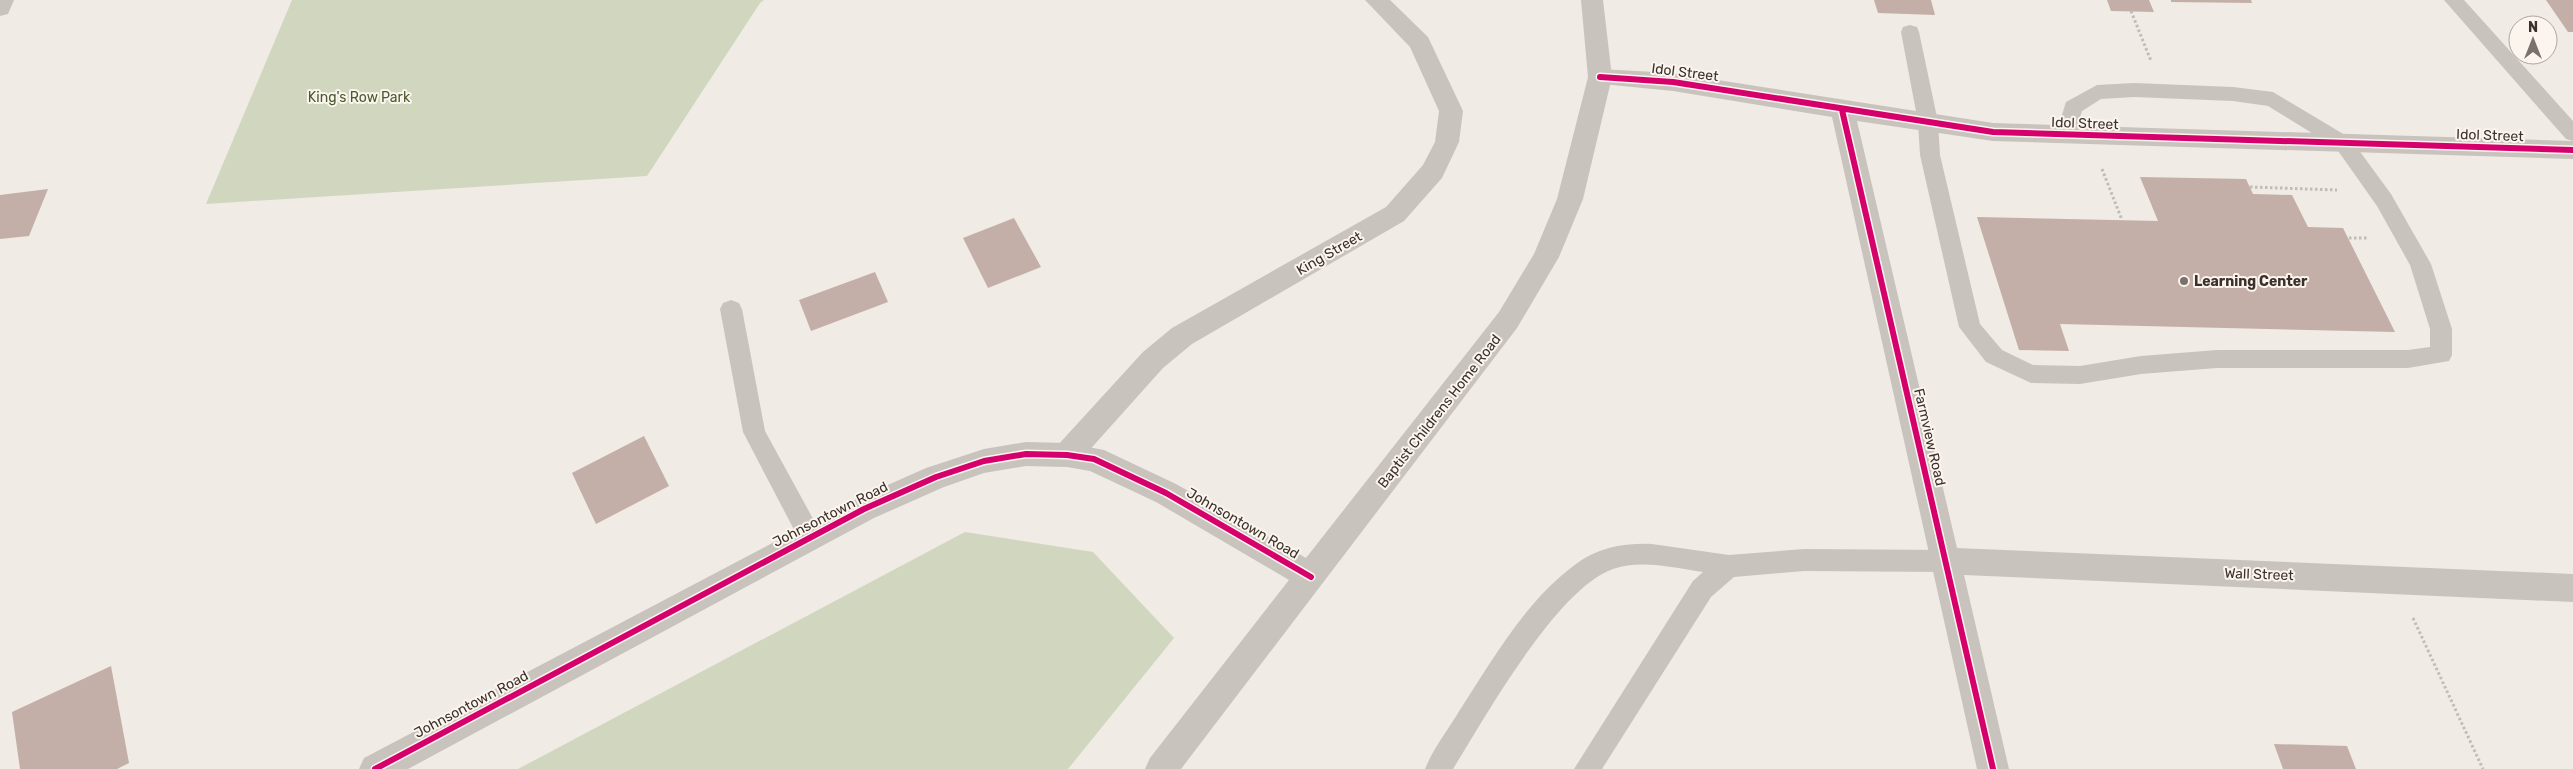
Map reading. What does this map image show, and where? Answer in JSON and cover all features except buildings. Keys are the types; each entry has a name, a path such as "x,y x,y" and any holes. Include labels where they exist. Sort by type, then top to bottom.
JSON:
{"street":[{"path":"0,8 4,0"},
{"name":"King Street","path":"1068,455 1152,360 1182,336 1296,273 1395,214 1433,170 1447,142 1451,111 1420,43 1376,0"},
{"name":"Baptist Childrens Home Road","path":"1161,769 1508,320 1546,257 1570,199 1600,78 1592,0"},
{"name":"Idol Street","path":"1600,78 1673,82 1842,110 1993,132 2573,150"},
{"name":"Farmview Road","path":"1842,110 1993,769"},
{"name":"Johnsontown Road","path":"375,769 864,508 936,476 984,461 1026,454 1068,455 1094,459 1166,494 1311,577"},
{"name":"Wall Street","path":"1945,562 2394,579 2573,588"}],"lane":[{"path":"2453,0 2573,134"},
{"path":"1910,32 1928,122 1930,155 1970,327 1994,356 2031,374 2080,375 2141,365 2217,359 2408,359 2440,356 2440,329 2420,264 2378,192 2343,144 2273,99 2233,94 2097,92 2073,107 2078,135"},
{"path":"731,309 754,432 811,537"},
{"path":"1438,769 1530,628 1574,578 1608,559 1653,554 1729,566 1804,560 1945,562"},
{"path":"1586,769 1702,589 1729,566"}],"path":[{"path":"2131,11 2163,92"},
{"path":"2078,135 2122,220"},
{"path":"2250,187 2378,192"},
{"path":"2394,579 2483,769"}],"green space":[{"name":"King's Row Park","path":"292,0 764,0 760,3 647,176 206,204"},
{"path":"965,532 1093,552 1174,638 1068,769 518,769"}],"cycle path":[{"path":"1600,77 1673,82 1842,110 1993,132 2573,150"},
{"path":"1842,110 1993,769"},
{"path":"375,769 864,509 936,477 984,461 1026,454 1067,455 1094,459 1166,493 1311,577"}],"place":[{"name":"Learning Center","path":"2184,281"}]}
